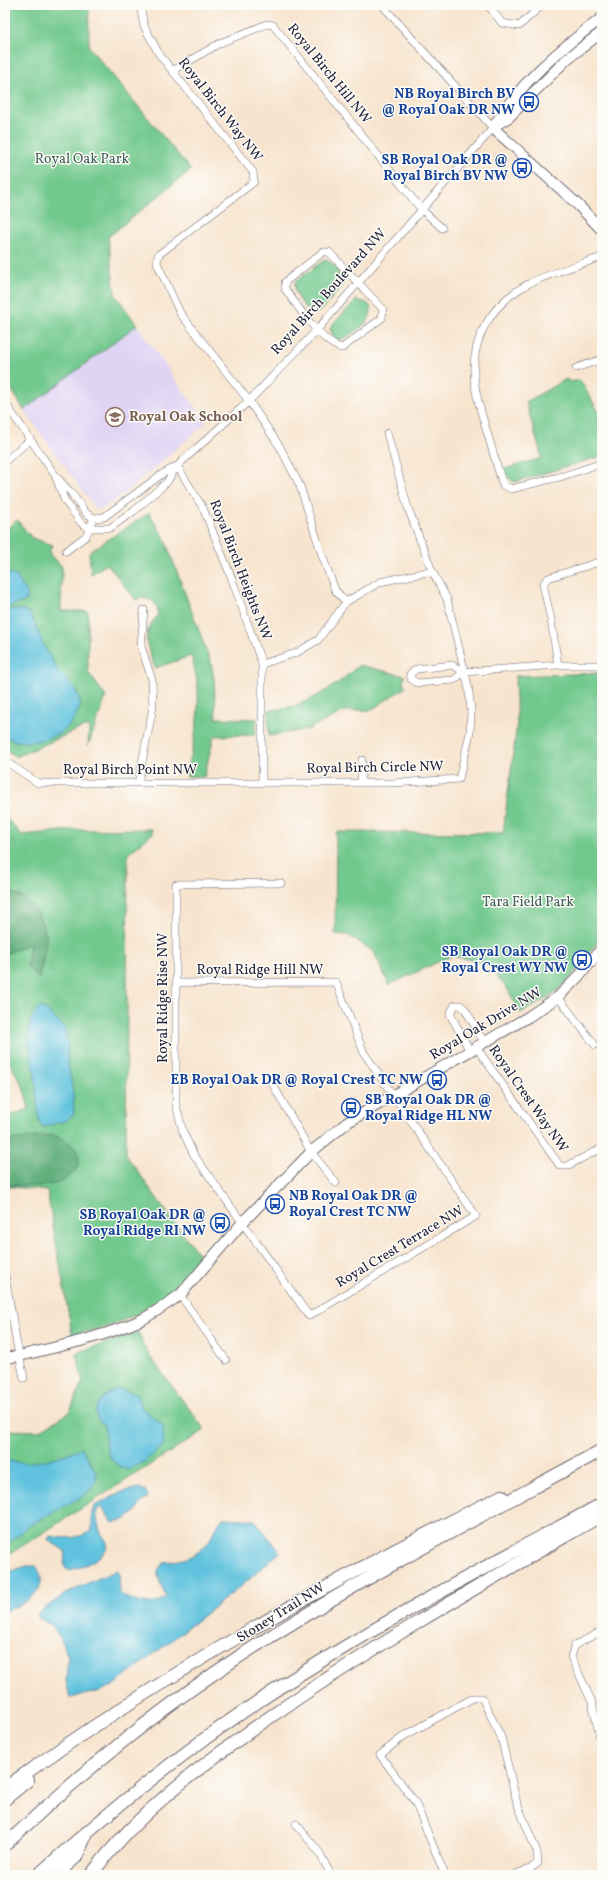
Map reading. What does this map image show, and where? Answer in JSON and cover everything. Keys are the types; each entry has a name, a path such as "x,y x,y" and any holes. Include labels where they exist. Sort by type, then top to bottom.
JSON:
{"highway":[{"path":"5,1788 100,1721 208,1654 342,1577 591,1451 602,1449"},
{"name":"Stoney Trail NW","path":"5,1845 41,1810 120,1743 208,1678 264,1640 357,1584 602,1449"},
{"path":"38,1875 89,1830 198,1745 290,1681 355,1640 602,1504"},
{"path":"91,1875 115,1846 162,1799 244,1735 314,1687 400,1632 602,1515"},
{"path":"5,1800 100,1721"},
{"path":"56,1875 76,1857 89,1830"}],"street":[{"name":"Royal Birch Way NW","path":"140,5 144,26 159,54 253,172 254,182 158,255 157,263 180,313 249,401"},
{"path":"382,5 493,128 576,203 602,230"},
{"path":"488,5 502,23 519,26 542,5"},
{"name":"Royal Birch Boulevard NW","path":"94,518 104,517 162,474 177,466 249,401 317,330 493,128 502,112 517,94 554,56 602,18"},
{"name":"Royal Birch Hill NW","path":"172,71 220,43 267,24 273,25 421,209"},
{"name":"Royal Birch Boulevard NW","path":"493,128 509,117 567,59 602,32"},
{"path":"421,209 442,228"},
{"path":"323,252 329,252 358,283 383,309 382,318 342,348 334,346 317,330 285,289 286,282 323,252"},
{"path":"602,256 531,283 507,299 497,308 485,324 477,345 473,371 476,392 503,485 511,489 562,476 602,463"},
{"path":"576,368 602,359"},
{"path":"249,401 280,447 300,486 335,590 346,602"},
{"path":"5,402 55,475 86,513 94,518 86,536 66,551"},
{"name":"Royal Birch Circle NW","path":"262,782 393,783 459,779 470,733 471,710 464,672 447,599 432,571 408,508 387,432"},
{"path":"5,461 30,440"},
{"name":"Royal Birch Boulevard NW","path":"89,528 110,528 134,511 167,482 177,466"},
{"name":"Royal Birch Heights NW","path":"177,466 203,508 232,579 262,664"},
{"path":"55,475 65,501 81,523 89,528"},
{"path":"558,665 551,620 543,584 548,578 602,561"},
{"path":"262,782 262,664 296,653 318,640 346,602 380,582 432,571"},
{"path":"138,783 153,707 152,680 141,646 144,610"},
{"path":"464,672 452,665 416,669 410,674 411,679 417,683 454,680 464,672 558,665 602,665"},
{"path":"361,782 362,760"},
{"name":"Royal Birch Point NW","path":"5,761 38,783 262,782"},
{"name":"Royal Ridge Rise NW","path":"243,1222 194,1155 183,1132 176,1105 176,884 281,883"},
{"name":"Royal Oak Drive NW","path":"5,1358 19,1356 115,1331 144,1318 180,1295 243,1222 311,1152 348,1122 477,1047 558,997 581,974 602,948"},
{"name":"Royal Ridge Hill NW","path":"177,983 336,982 364,1053 393,1095"},
{"path":"558,997 595,1045"},
{"path":"455,1005 460,1005 465,1009 477,1047 450,1014 455,1005"},
{"name":"Royal Crest Way NW","path":"477,1047 560,1166 567,1166 602,1148"},
{"path":"273,1085 311,1152 336,1183"},
{"name":"Royal Crest Terrace NW","path":"243,1222 309,1316 476,1216 393,1095"},
{"path":"5,1276 24,1378"},
{"path":"180,1295 226,1360"},
{"path":"602,1631 575,1645 571,1657 592,1702 602,1747"},
{"path":"445,1875 415,1802 380,1756 404,1736 473,1698 482,1698 501,1738 516,1803 537,1852 538,1863 530,1869 513,1875"},
{"path":"296,1824 319,1852 331,1875"}],"shaded area":[{"name":"Royal Oak School","path":"137,325 206,423 125,493 101,509 95,508 24,410"}],"green space":[{"name":"Royal Oak Park","path":"5,5 89,5 89,47 191,170 108,237 115,294 137,325 24,410 5,379"},
{"path":"324,260 332,263 339,273 343,285 321,311 318,312 305,308 296,293 295,282"},
{"path":"356,300 367,303 370,306 371,312 369,318 362,327 341,340 335,340 330,329 331,326"},
{"path":"566,379 571,382 580,380 600,414 602,420 602,456 515,482 513,481 508,477 504,469 542,458 526,402"},
{"path":"149,513 164,537 211,663 214,679 216,718 257,719 255,735 214,736 204,777 186,776 198,717 198,687 191,656 155,668 147,641 149,629 152,622 158,615 157,607 153,601 142,598 136,600 107,564 91,574 89,552"},
{"path":"17,520 32,538 53,545 50,549 50,555 62,566 61,611 88,611 88,672 106,697 88,746 89,727 84,727 16,757 5,749 5,530"},
{"path":"359,665 405,676 403,682 406,687 371,710 345,711 309,729 269,736 268,710 293,706 317,696 339,682"},
{"name":"Tara Field Park","path":"602,673 601,937 577,970 563,985 547,998 520,1013 507,988 484,962 451,956 389,985 374,952 348,935 335,934 336,832 503,833 517,723 515,676"},
{"path":"5,817 22,835 72,830 152,829 152,834 128,854 126,1155 176,1225 203,1259 174,1287 145,1309 129,1318 111,1325 72,1334 47,1191 5,1186 5,1117 29,1109 23,1086 5,1055"},
{"path":"5,888 23,898 37,912 47,936 39,979 27,967 30,944 5,954"},
{"path":"53,1135 68,1142 77,1151 79,1157 78,1163 73,1173 62,1181 50,1185 6,1185 5,1143 8,1140"},
{"path":"138,1332 150,1357 205,1430 5,1557 5,1430 39,1431 69,1413 83,1381 76,1353"}],"water":[{"path":"8,573 16,576 26,591 27,596 26,601 8,607 7,609 24,610 30,613 44,646 59,672 75,688 81,705 73,720 65,730 48,738 33,742 18,741 5,736 5,574"},
{"path":"38,1008 44,1008 64,1026 68,1043 67,1057 73,1093 74,1115 65,1121 43,1127 39,1121 35,1077 29,1041 30,1023"},
{"path":"117,1389 137,1394 141,1407 163,1426 163,1446 144,1462 128,1470 115,1463 108,1453 104,1425 97,1418 96,1413 96,1409 101,1400 109,1393"},
{"path":"82,1448 96,1472 96,1481 94,1485 85,1495 30,1525 5,1546 5,1460 15,1462 34,1462 53,1458"},
{"path":"139,1488 146,1491 148,1497 141,1503 135,1512 126,1519 113,1523 101,1506 96,1512 99,1529 107,1545 105,1552 90,1563 67,1570 64,1566 65,1551 48,1540 50,1536 72,1538 87,1533 92,1530 92,1513 94,1506 122,1492"},
{"path":"223,1518 255,1520 280,1552 245,1583 113,1686 97,1692 70,1698 66,1681 68,1657 60,1637 51,1625 39,1618 37,1614 68,1592 117,1570 119,1572 120,1594 137,1602 155,1603 161,1601 166,1597 158,1576 158,1570 164,1562 180,1560 192,1556 203,1548"},
{"path":"27,1566 36,1566 41,1582 39,1589 28,1600 5,1611 5,1573"}],"place":[{"name":"NB Royal Birch BV @ Royal Oak DR NW","path":"529,102"},
{"name":"SB Royal Oak DR @ Royal Birch BV NW","path":"522,168"},
{"name":"Royal Oak School","path":"115,417"},
{"name":"SB Royal Oak DR @ Royal Crest WY NW","path":"582,960"},
{"name":"EB Royal Oak DR @ Royal Crest TC NW","path":"437,1080"},
{"name":"SB Royal Oak DR @ Royal Ridge HL NW","path":"351,1108"},
{"name":"NB Royal Oak DR @ Royal Crest TC NW","path":"275,1204"},
{"name":"SB Royal Oak DR @ Royal Ridge RI NW","path":"220,1223"}]}
